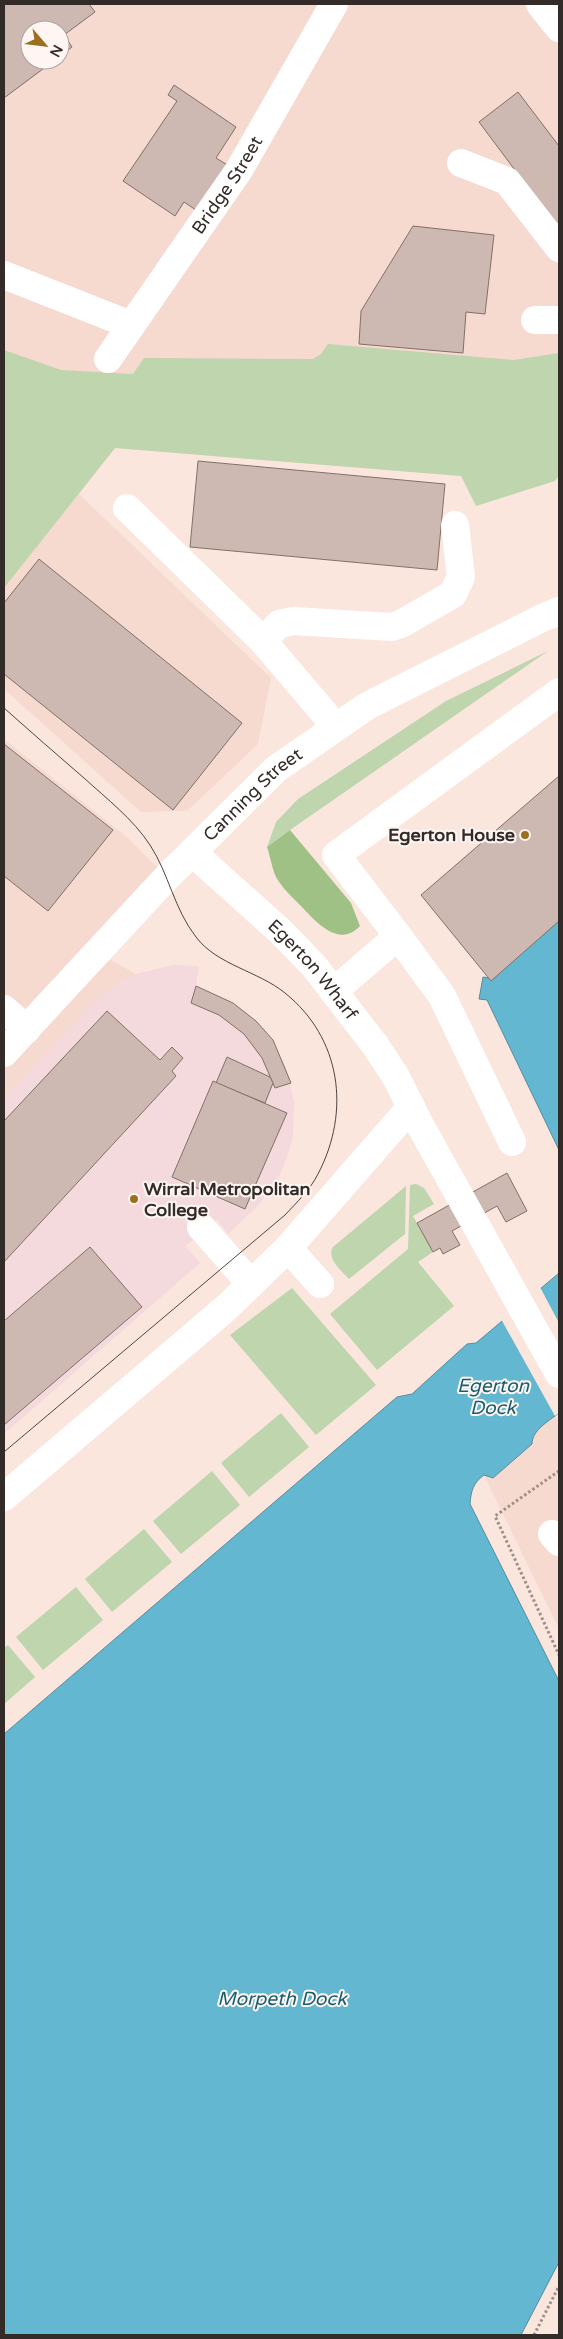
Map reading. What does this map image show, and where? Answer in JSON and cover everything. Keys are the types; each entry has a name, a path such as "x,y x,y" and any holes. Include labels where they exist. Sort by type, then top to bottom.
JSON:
{"main road":[{"name":"Bridge Street","path":"108,359 239,170 334,4"},
{"path":"540,4 559,28"},
{"path":"461,163 506,181 559,248"},
{"path":"4,275 131,325"},
{"path":"127,508 263,642 336,727"},
{"path":"263,642 278,624 293,621 392,627 402,624 453,594 461,577 455,525"},
{"name":"Canning Street","path":"4,1053 192,852 276,769 367,706 540,619 559,612"},
{"path":"512,1142 442,996 336,855 559,692"},
{"name":"Egerton Wharf","path":"192,852 280,931 334,990 375,1044 396,1077 559,1374"},
{"path":"334,990 398,936"},
{"path":"4,1009 27,1029"},
{"path":"4,1497 226,1308 290,1245 411,1107"},
{"path":"201,1227 251,1284"},
{"path":"290,1245 320,1284"}],"path":[{"path":"534,2335 559,2286"}],"shaded area":[{"path":"4,4 559,4 559,353 544,355 559,354 559,475 461,476 115,448 79,494 271,678 258,744 187,811 141,812 4,689"},
{"path":"4,739 129,839 167,877 98,953 136,974 116,985 90,1007 4,1099"},
{"name":"Wirral Metropolitan College","path":"173,965 199,966 196,986 245,1011 273,1040 286,1067 294,1102 293,1137 288,1155 281,1173 258,1206 228,1234 217,1220 186,1246 200,1263 4,1434 4,1099 94,1002 116,985 136,974"},
{"path":"555,1416 559,1422 559,1629 484,1475 493,1477 532,1439 536,1431"}],"green space":[{"path":"328,344 514,360 559,353 559,475 555,481 476,506 461,476 115,448 4,588 4,350 61,370 133,374 144,358 313,359 321,354"},
{"path":"548,651 267,847 276,822 298,799 446,701"},
{"path":"290,830 351,903 360,926 352,932 344,935 336,934 321,926 278,881 267,847"},
{"path":"416,1184 424,1188 434,1204 413,1216 433,1252 418,1262 454,1306 377,1370 330,1314 408,1249 410,1185"},
{"path":"406,1186 405,1234 349,1279 333,1260 331,1251 333,1247"},
{"path":"292,1288 376,1385 316,1435 230,1335"},
{"path":"281,1413 309,1447 249,1497 221,1463"},
{"path":"212,1471 240,1505 181,1554 153,1521"},
{"path":"144,1529 172,1562 112,1612 85,1579"},
{"path":"76,1587 103,1620 43,1670 16,1637"},
{"path":"8,1645 35,1677 4,1704 4,1648"}],"water":[{"path":"559,917 559,1150 487,1000 479,999 483,977 489,978"},
{"name":"Morpeth Dock","path":"559,1273 559,1413 538,1430 532,1444 493,1478 484,1475 477,1481 473,1488 470,1504 559,1681 559,2262 521,2335 4,2335 4,1734 397,1397 412,1394 467,1344 476,1343"}],"pier":[{"path":"540,1287 559,1323 559,1413 555,1416 501,1319"}],"building":[{"path":"4,4 89,4 95,12 70,31 70,20 20,20 20,70 42,70 4,98"},
{"path":"174,85 236,127 216,158 229,166 199,212 184,202 175,216 123,181 177,101 168,95"},
{"path":"518,92 559,146 559,229 479,122"},
{"path":"413,226 494,235 485,314 466,312 463,353 359,344 361,311"},
{"path":"198,461 445,484 437,570 190,547"},
{"path":"39,559 242,723 173,810 4,674 4,603"},
{"path":"4,744 113,830 48,911 4,876"},
{"name":"Egerton House","path":"559,776 559,921 491,981 421,895"},
{"path":"196,986 233,1003 256,1021 273,1040 291,1083 275,1088 262,1058 244,1034 219,1015 191,1003"},
{"path":"107,1011 160,1060 172,1047 183,1058 172,1071 176,1076 4,1262 4,1121"},
{"path":"227,1057 270,1077 273,1083 265,1103 216,1083"},
{"path":"213,1081 287,1113 245,1209 172,1177"},
{"path":"507,1173 527,1211 506,1222 497,1206 452,1231 460,1245 443,1254 440,1248 433,1252 417,1223"},
{"path":"90,1247 142,1307 4,1425 4,1321"}],"tram line":[{"path":"4,708 111,802 136,827 157,856 188,926 205,947 226,961 274,985 304,1011 318,1031 329,1053 335,1077 337,1101 335,1125 328,1150 318,1174 307,1191 285,1215 4,1452"}],"place":[{"name":"Egerton House","path":"525,835"},
{"name":"Wirral Metropolitan College","path":"134,1199"}],"water label":[{"name":"Egerton Dock","path":"493,1396"}]}
